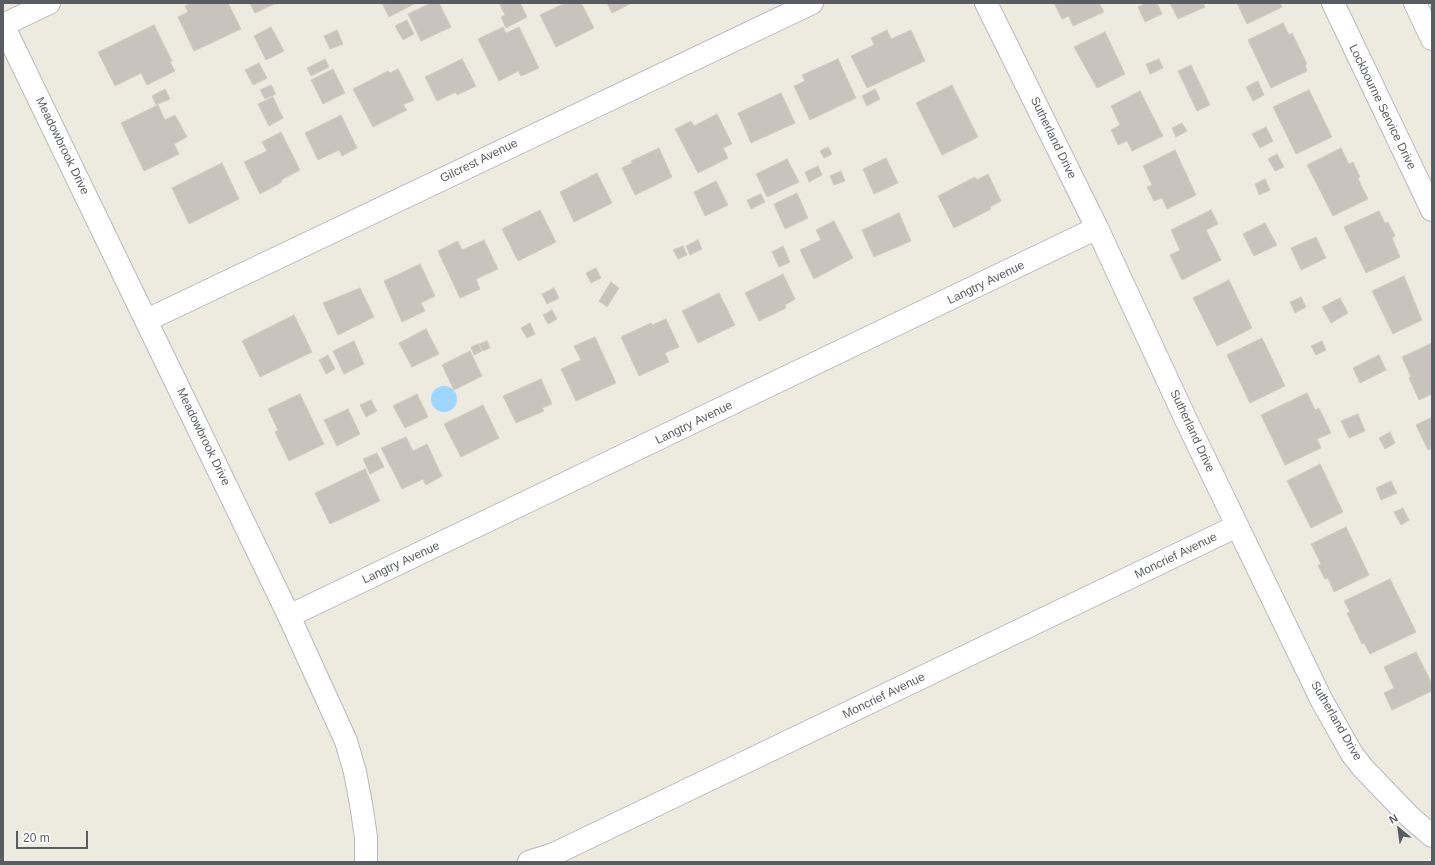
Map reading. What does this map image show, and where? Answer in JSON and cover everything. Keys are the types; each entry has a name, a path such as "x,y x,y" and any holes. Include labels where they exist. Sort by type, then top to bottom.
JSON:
{"street":[{"path":"3,25 49,3"},
{"name":"Gilcrest Avenue","path":"147,320 812,3"},
{"name":"Sutherland Drive","path":"986,3 1097,228 1237,526 1322,702 1352,754 1363,768 1410,817 1432,836"},
{"name":"Lockbourne Service Drive","path":"1333,3 1432,210"},
{"path":"1415,3 1432,39"},
{"name":"Meadowbrook Drive","path":"3,25 289,616 346,741 362,804 366,837 366,862"},
{"name":"Langtry Avenue","path":"289,616 1097,228"},
{"name":"Moncrief Avenue","path":"529,862 568,847 1237,526"}],"water":[{"path":"444,386 453,390 457,399 453,408 444,412 435,408 431,399 435,390"}],"building":[{"path":"192,3 228,3 241,29 194,51 178,17 188,12 185,6"},
{"path":"250,3 276,3 255,13"},
{"path":"382,3 416,3 389,17"},
{"path":"431,3 439,3 451,27 421,41 408,14"},
{"path":"499,3 520,3 527,17 506,28 501,17 505,15"},
{"path":"565,3 581,3 594,28 556,47 540,15"},
{"path":"607,3 632,3 612,13"},
{"path":"1054,3 1099,3 1104,12 1073,26 1069,16 1062,19"},
{"path":"1146,3 1157,3 1162,14 1145,22 1138,7"},
{"path":"1170,3 1203,3 1205,7 1178,19"},
{"path":"1237,3 1280,3 1282,7 1247,24"},
{"path":"407,20 414,34 403,40 395,26"},
{"path":"1283,23 1289,35 1292,33 1307,64 1305,65 1307,71 1271,88 1248,40"},
{"path":"154,25 172,61 170,62 175,71 147,85 141,73 115,86 98,52"},
{"path":"271,27 284,51 266,60 254,36"},
{"path":"503,27 506,33 519,27 539,68 521,76 518,71 499,81 478,39"},
{"path":"337,30 343,44 330,49 324,36"},
{"path":"887,30 891,39 911,30 925,61 867,88 851,56 874,45 871,38"},
{"path":"1105,32 1125,74 1097,88 1074,47"},
{"path":"325,59 329,67 311,76 307,68"},
{"path":"462,59 476,86 457,95 456,92 437,101 425,77"},
{"path":"838,59 856,98 810,120 794,86 805,81 802,75"},
{"path":"1159,59 1163,68 1150,74 1146,64"},
{"path":"259,63 267,78 253,85 245,70"},
{"path":"1191,65 1210,105 1197,111 1178,71"},
{"path":"333,69 345,93 323,104 311,80"},
{"path":"398,69 414,100 403,105 407,110 373,127 353,89 388,71 390,73"},
{"path":"1258,81 1264,95 1253,101 1246,87"},
{"path":"271,85 276,94 265,99 260,90"},
{"path":"952,85 978,137 942,155 916,103"},
{"path":"165,89 170,99 156,105 152,96"},
{"path":"875,89 880,99 867,106 862,96"},
{"path":"1309,90 1332,137 1296,154 1273,107"},
{"path":"1140,91 1163,136 1132,151 1127,141 1118,145 1111,130 1120,125 1111,106"},
{"path":"781,93 795,123 751,143 738,113"},
{"path":"273,97 283,118 269,126 258,104"},
{"path":"158,105 165,120 175,115 187,137 174,144 179,154 144,171 121,123"},
{"path":"717,114 732,144 723,148 728,158 698,173 675,129 691,121 694,126"},
{"path":"341,115 357,148 342,156 339,150 318,160 305,133"},
{"path":"1182,123 1187,131 1176,137 1172,128"},
{"path":"1266,127 1273,141 1260,148 1252,134"},
{"path":"281,132 300,170 281,180 282,182 260,194 244,162 267,151 262,142"},
{"path":"828,147 832,154 824,158 820,151"},
{"path":"659,148 672,177 635,195 622,168 632,163 631,161"},
{"path":"1341,148 1349,164 1353,162 1360,177 1358,179 1368,199 1333,216 1307,165"},
{"path":"1175,150 1196,195 1167,209 1162,198 1154,201 1147,187 1152,185 1143,166"},
{"path":"1277,154 1284,167 1275,171 1268,159"},
{"path":"886,158 898,183 874,194 863,169"},
{"path":"787,159 799,182 767,197 756,174"},
{"path":"222,163 239,199 189,224 172,188"},
{"path":"818,166 822,175 809,182 805,172"},
{"path":"841,171 845,181 834,185 830,176"},
{"path":"597,173 612,203 574,222 560,192"},
{"path":"988,174 1001,201 990,207 991,209 954,228 938,196 975,177 977,180"},
{"path":"1265,179 1270,190 1259,195 1255,184"},
{"path":"716,181 728,205 705,216 694,192"},
{"path":"797,193 808,218 785,229 774,204"},
{"path":"761,194 765,202 751,209 747,200"},
{"path":"540,210 556,242 518,261 502,229"},
{"path":"1211,210 1218,224 1206,230 1221,260 1182,280 1170,255 1180,250 1171,230"},
{"path":"1379,211 1385,223 1388,222 1395,236 1392,238 1400,257 1366,273 1344,227"},
{"path":"899,213 911,241 874,257 862,230"},
{"path":"834,221 853,258 814,279 800,250 821,240 816,230"},
{"path":"1265,223 1277,245 1254,256 1243,234"},
{"path":"1316,237 1326,258 1301,270 1291,248"},
{"path":"484,240 498,269 476,279 480,289 460,298 438,251 458,241 462,250"},
{"path":"698,240 702,249 690,255 686,246"},
{"path":"683,246 687,255 678,259 673,250"},
{"path":"783,246 790,262 779,267 772,252"},
{"path":"420,264 435,296 421,303 425,311 402,322 384,281"},
{"path":"596,268 601,278 591,283 586,273"},
{"path":"783,274 795,299 785,305 786,308 759,321 745,293"},
{"path":"1404,276 1422,320 1393,334 1372,291"},
{"path":"1229,280 1252,328 1217,346 1193,298"},
{"path":"611,282 619,288 607,307 599,301"},
{"path":"360,288 374,317 338,335 323,303"},
{"path":"554,288 559,298 547,304 542,294"},
{"path":"719,293 735,325 698,343 682,311"},
{"path":"1301,297 1306,307 1295,313 1290,302"},
{"path":"1340,298 1348,313 1331,323 1322,307"},
{"path":"552,310 557,319 548,324 543,315"},
{"path":"294,315 312,352 260,377 242,341"},
{"path":"666,319 679,347 665,353 669,362 639,376 621,337 651,323 652,325"},
{"path":"530,323 535,334 527,338 521,328"},
{"path":"426,329 439,354 412,367 399,343"},
{"path":"595,337 616,383 576,401 561,369 581,360 574,346"},
{"path":"1262,338 1285,386 1250,403 1227,355"},
{"path":"354,341 364,364 344,374 333,351"},
{"path":"487,341 490,348 483,351 479,344"},
{"path":"1322,341 1326,350 1316,355 1311,346"},
{"path":"1432,343 1432,394 1419,400 1409,378 1411,377 1402,357"},
{"path":"478,344 482,351 474,355 471,347"},
{"path":"470,351 482,376 454,390 442,365"},
{"path":"328,355 335,369 326,374 319,360"},
{"path":"1379,355 1386,370 1360,383 1353,368"},
{"path":"541,379 552,404 542,408 544,411 516,423 503,396"},
{"path":"1307,393 1315,410 1319,408 1331,433 1317,439 1321,448 1285,465 1261,415"},
{"path":"300,394 324,444 289,461 275,432 278,430 268,409"},
{"path":"417,394 428,417 405,428 393,406"},
{"path":"371,400 377,411 366,417 360,405"},
{"path":"483,405 499,438 461,457 444,424"},
{"path":"348,409 360,434 337,446 324,420"},
{"path":"1358,414 1365,431 1349,438 1341,421"},
{"path":"1432,417 1432,448 1428,450 1416,425"},
{"path":"1390,432 1395,443 1385,449 1379,438"},
{"path":"406,437 413,451 427,444 442,476 426,485 423,479 402,489 381,448"},
{"path":"377,453 384,467 370,474 363,459"},
{"path":"1320,464 1343,512 1311,528 1287,481"},
{"path":"365,469 380,501 330,524 315,493"},
{"path":"1391,481 1397,493 1381,500 1376,488"},
{"path":"1403,508 1409,520 1401,525 1394,512"},
{"path":"1346,527 1369,575 1334,592 1328,578 1325,579 1318,565 1321,564 1311,544"},
{"path":"1390,579 1416,632 1370,654 1364,643 1362,644 1347,613 1350,612 1344,601"},
{"path":"1416,652 1432,684 1432,691 1392,710 1384,693 1394,688 1384,667"}]}
